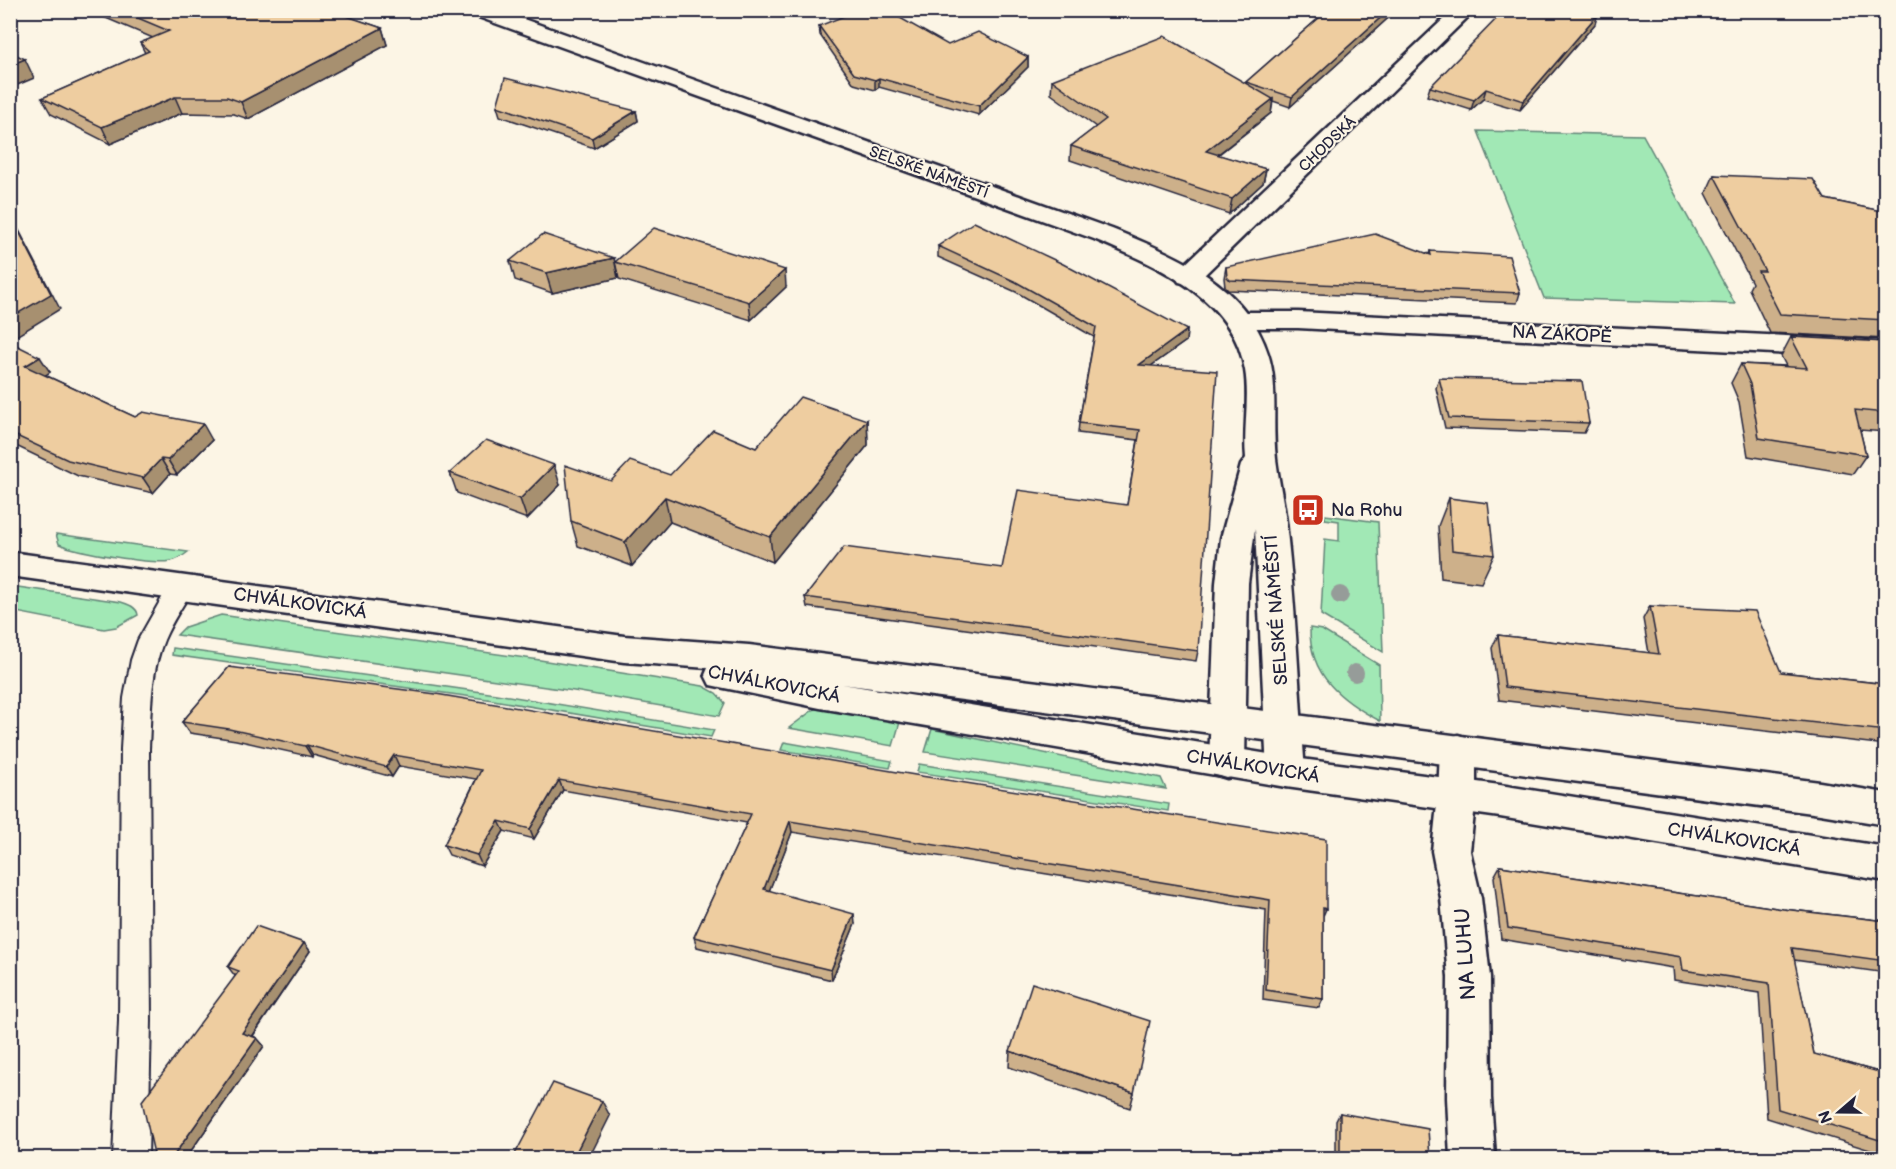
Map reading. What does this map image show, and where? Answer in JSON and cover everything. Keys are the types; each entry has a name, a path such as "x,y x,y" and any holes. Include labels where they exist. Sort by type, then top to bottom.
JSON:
{"street":[{"name":"SELSKÉ NÁMĚSTÍ","path":"477,10 1103,234 1162,260 1188,276 1210,292 1238,320 1259,364 1263,398 1260,449 1235,550 1227,763"},
{"name":"CHODSKÁ","path":"1188,276 1465,10"},
{"name":"NA ZÁKOPĚ","path":"1238,320 1298,320 1886,350"},
{"name":"SELSKÉ NÁMĚSTÍ","path":"1260,449 1272,537 1286,772"},
{"name":"CHVÁLKOVICKÁ","path":"10,564 624,649 749,658 1229,719 1808,796 1886,809"},
{"name":"CHVÁLKOVICKÁ","path":"624,649 694,669 792,688 1227,763 1457,795 1886,864"},
{"name":"NA LUHU","path":"1458,750 1457,795 1451,851 1461,898 1469,977 1469,1098 1473,1158"}],"lane":[{"path":"130,1158 135,1021 134,784 137,706 141,670 148,646 181,587"}],"green space":[{"path":"1478,131 1643,135 1735,304 1544,298"},
{"path":"1325,515 1378,522 1383,652 1321,615 1325,539 1339,541 1339,521 1325,519"},
{"path":"56,534 188,552 171,561 133,559 68,547 59,544"},
{"path":"11,586 121,602 134,608 138,615 116,627 104,629 11,611"},
{"path":"221,615 540,660 703,686 716,693 725,703 719,716 574,691 177,635 185,627"},
{"path":"1310,628 1322,630 1379,665 1380,721 1353,705 1330,685 1315,660"},
{"path":"173,648 496,694 714,730 711,737 487,699 172,655"},
{"path":"821,707 900,722 893,746 789,728 813,710"},
{"path":"932,729 1161,778 1166,789 925,752"},
{"path":"784,742 892,761 890,768 781,750"},
{"path":"919,764 1169,804 1168,811 917,772"}],"building":[{"path":"119,10 329,10 382,28 241,102 227,97 175,97 102,127 42,98 149,51 140,43 169,31"},
{"path":"859,10 886,10 948,45 978,32 1028,57 979,106 879,78 875,80 854,74 819,26"},
{"path":"1328,10 1389,10 1292,97 1246,82"},
{"path":"1505,10 1584,10 1598,14 1523,101 1486,89 1474,100 1430,87"},
{"path":"1164,36 1273,99 1206,151 1266,169 1232,199 1071,146 1106,119 1052,80"},
{"path":"10,52 25,59 10,65"},
{"path":"505,78 636,111 592,138 497,106"},
{"path":"1714,175 1813,179 1825,199 1886,212 1886,320 1780,314 1758,271 1765,271"},
{"path":"10,217 51,294 10,318"},
{"path":"974,222 1063,264 1187,330 1139,365 1217,371 1198,651 805,597 844,547 1002,568 1018,490 1127,505 1140,430 1079,423 1096,327 1016,282 938,246"},
{"path":"654,228 785,270 749,302 615,262"},
{"path":"543,234 614,258 546,273 510,261"},
{"path":"1375,234 1431,255 1430,251 1509,256 1520,293 1230,280 1227,277 1226,267"},
{"path":"1791,337 1886,342 1886,413 1855,410 1866,455 1759,438 1750,384 1741,364 1807,368"},
{"path":"10,342 40,357 25,366 135,417 143,412 203,424 168,460 161,459 143,478 68,460 10,433 10,403 13,401 10,400"},
{"path":"1439,378 1582,381 1589,423 1449,418"},
{"path":"800,397 867,420 770,537 665,497 625,542 571,521 565,465 611,481 630,461 670,475 713,430 756,448"},
{"path":"486,440 554,465 520,499 450,473"},
{"path":"1449,498 1488,503 1494,555 1452,550"},
{"path":"1650,606 1755,611 1781,672 1886,684 1886,731 1505,687 1498,635 1659,654"},
{"path":"229,667 436,694 921,776 1326,839 1323,999 1266,990 1270,900 790,821 764,889 854,914 831,970 694,937 751,814 559,780 530,829 499,821 477,855 444,845 481,770 394,755 386,767 307,745 182,722"},
{"path":"1500,866 1783,909 1886,921 1886,961 1792,948 1814,1054 1886,1074 1886,1142 1778,1109 1769,983 1683,970 1681,957 1508,928"},
{"path":"256,926 304,943 242,1033 257,1038 172,1158 155,1158 142,1101 239,971 228,967"},
{"path":"1032,983 1150,1021 1134,1093 1010,1051"},
{"path":"553,1083 602,1101 573,1158 513,1158"},
{"path":"1340,1113 1428,1129 1430,1158 1340,1158"}],"place":[{"name":"Na Rohu","path":"1308,510"}]}
